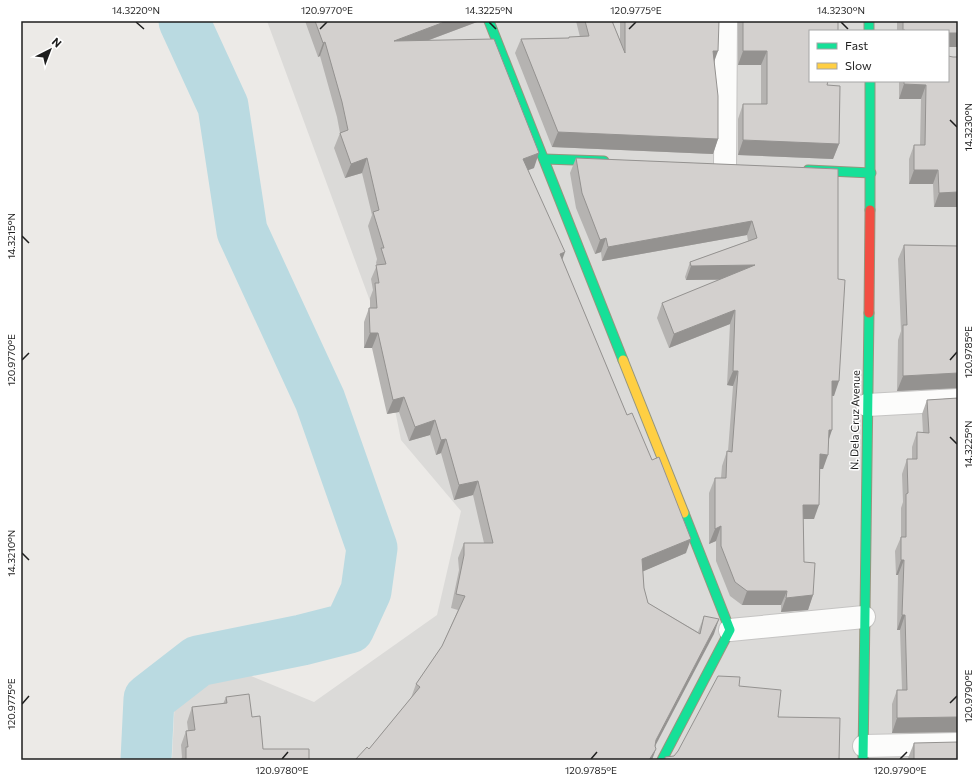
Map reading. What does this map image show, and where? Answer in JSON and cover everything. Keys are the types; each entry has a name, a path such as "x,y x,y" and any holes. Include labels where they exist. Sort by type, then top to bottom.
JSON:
{"street":[{"path":"489,21 730,630 662,760"},
{"path":"725,167 726,21"},
{"name":"N. Dela Cruz Avenue","path":"864,753 864,617 871,173 870,82"},
{"path":"544,159 615,162"},
{"path":"802,170 871,173"},
{"path":"867,405 958,400"},
{"path":"730,630 864,617"},
{"path":"864,753 958,744"}],"shaded area":[{"path":"267,21 958,21 958,760 172,760 175,697 239,671 314,702 437,615 461,511 401,440 377,320"}],"building":[{"path":"315,21 447,21 394,41 494,39 539,153 523,159 565,252 560,254 627,415 632,413 652,460 659,457 691,539 642,559 644,588 648,603 700,634 704,616 719,619 656,740 656,749 649,760 355,760 367,747 369,749 420,687 416,684 442,646 465,596 456,594 464,555 464,543 493,543 478,481 459,485 446,439 441,440 435,420 415,427 404,397 393,400 378,333 370,333 369,308 377,308 375,283 379,283 376,265 386,264 381,248 384,248 373,212 379,210 367,158 351,164 340,133 348,130 342,102 325,42 323,43"},
{"path":"585,21 612,21 625,53 625,21 719,21 718,51 713,51 718,96 718,139 558,132 521,39 589,36"},
{"path":"743,21 838,21 838,30 809,30 809,82 828,82 827,85 840,86 839,144 743,140 743,104 767,104 767,51 743,51"},
{"path":"903,21 958,21 958,33 949,33 949,30 903,30"},
{"path":"949,56 958,57 958,192 939,193 938,170 914,170 914,145 925,145 926,85 904,84 904,82 949,82"},
{"path":"576,158 838,169 838,279 845,280 839,381 832,381 832,430 829,430 828,455 820,454 819,505 803,505 804,562 815,563 813,595 786,598 787,591 747,591 735,582 721,546 721,526 715,529 715,478 726,478 727,451 732,452 738,371 733,371 735,310 674,334 662,303 755,265 691,266 690,262 757,238 752,221 608,247 606,238 600,240 582,193"},
{"path":"904,245 958,246 958,373 903,376 903,325 907,325"},
{"path":"958,398 958,717 897,718 897,690 907,690 905,615 902,615 904,560 901,560 901,537 906,537 906,494 908,493 907,459 917,459 917,432 929,433 927,400"},
{"path":"718,676 740,677 739,686 781,690 778,717 840,718 839,760 665,760 665,757 674,756 678,751"},
{"path":"249,694 252,717 260,716 263,749 309,749 309,760 186,760 186,747 188,747 186,731 195,730 192,707 227,703 226,697"},
{"path":"958,742 958,760 914,760 914,743"}],"waterway":[{"path":"146,760 149,699 198,661 302,640 349,628 366,591 372,548 320,400 242,231 223,106 184,21"}],"traffic: fast":[{"path":"489,21 623,360"},
{"path":"869,21 869,30"},
{"path":"870,82 870,210"},
{"path":"544,159 604,161"},
{"path":"808,170 871,173"},
{"path":"863,760 869,313"},
{"path":"662,760 730,630 684,513"}],"traffic: slow":[{"path":"623,360 684,513"}],"traffic: jam":[{"path":"869,313 870,210"}]}
